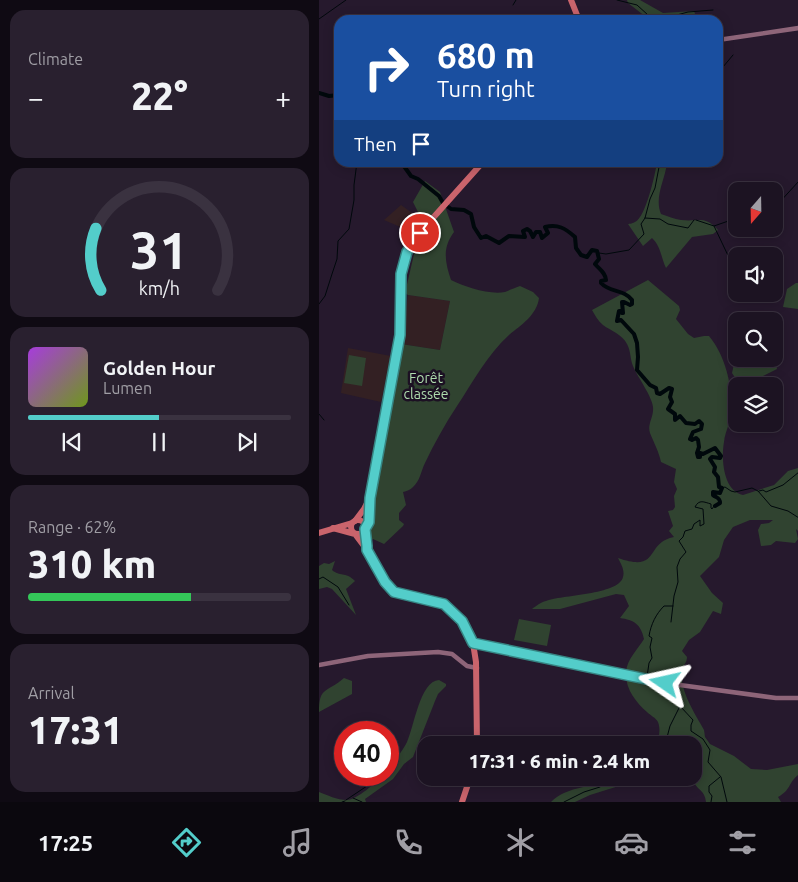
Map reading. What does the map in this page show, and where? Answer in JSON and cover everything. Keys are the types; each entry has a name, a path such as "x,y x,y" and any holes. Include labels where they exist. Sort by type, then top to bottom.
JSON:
{"highway":[{"path":"571,0 577,15"},
{"path":"333,528 361,534 369,522 370,498 400,335 401,274 404,260 415,238 479,167"},
{"path":"370,498 351,529 367,550 390,589 398,593 444,604 462,621 473,643 477,668 477,736"},
{"path":"319,533 361,520 365,528 367,550"},
{"path":"462,802 467,786"}],"street":[{"path":"723,39 798,28"},
{"path":"473,643 643,679 776,698 798,698"},
{"path":"319,665 368,656 438,652 452,654 467,666 477,668"}],"shaded area":[{"path":"401,205 415,215 405,229 384,220"},
{"path":"408,295 450,301 440,350 401,344"},
{"path":"348,348 391,356 381,402 341,393"}],"green space":[{"path":"627,0 640,0 663,13 694,11 695,15 644,15 628,3"},
{"path":"656,167 666,167 659,195 661,214 681,220 709,222 718,230 713,234 692,237 666,268 655,241 652,238 643,246 628,224 635,222 643,212"},
{"name":"Forêt classée","path":"425,181 440,192 454,232 446,249 447,267 451,280 470,288 499,293 520,286 533,292 539,298 532,315 501,343 487,360 444,427 428,456 417,482 411,489 403,492 406,505 399,513 399,520 404,524 403,526 384,544 373,539 366,545 368,509 401,344 440,350 450,301 405,293 415,250 425,226 413,202"},
{"path":"648,280 679,306 680,310 676,319 688,334 694,338 709,336 720,353 728,377 728,428 723,449 723,465 727,481 731,487 743,495 774,485 788,471 798,468 798,531 796,529 798,539 795,543 776,541 771,545 761,546 758,530 761,524 769,523 773,520 750,520 733,527 724,540 719,557 700,576 712,593 723,603 721,614 713,611 700,632 689,640 682,651 687,657 682,671 685,694 710,744 734,756 751,769 767,770 798,764 798,775 785,792 778,797 781,802 706,802 703,793 696,786 702,786 702,736 659,736 658,722 635,699 627,684 626,672 628,663 644,639 639,626 629,620 620,618 629,606 624,595 616,594 560,609 532,609 542,602 553,599 588,594 611,588 619,583 623,577 623,569 618,558 632,562 647,560 659,545 665,540 674,537 669,531 673,526 668,511 673,510 675,507 674,496 677,489 674,482 676,469 661,462 649,427 653,411 652,403 633,366 627,344 619,335 601,323 592,310"},
{"path":"798,283 798,309 783,307 787,289"},
{"path":"349,355 366,358 362,386 344,383"},
{"path":"733,367 777,367 777,369 761,377 735,377 732,373"},
{"path":"335,561 332,570 355,581 346,589 356,615 332,589 327,587 319,589 319,566"},
{"path":"519,619 551,625 547,646 514,640"},
{"path":"344,678 352,681 352,694 319,712 322,694"},
{"path":"439,680 446,684 446,686 438,694 421,736 417,736 417,747 413,757 399,771 399,754 410,735 422,696 432,682"},
{"path":"371,786 383,786 365,799 366,802 319,802 319,792 347,800 356,797"},
{"path":"588,786 619,786 575,802 551,802 565,792"}],"waterway":[{"path":"319,19 346,0"},
{"path":"513,5 516,0"},
{"path":"617,0 637,5 648,15"},
{"path":"677,15 713,10"},
{"path":"723,67 733,55"},
{"path":"319,93 334,96"},
{"path":"319,304 325,296 337,259 338,241 349,229 354,200 356,167"},
{"path":"405,167 411,176 418,179 439,196 443,203 451,209 464,210 471,214 474,227 481,238 486,236 499,243 509,236 525,237 523,231 527,229 533,237 536,232 540,232 542,238 548,233 545,227 558,226 575,237 576,248 581,255 587,257 592,250 597,251 599,259 595,264 606,280 601,281 601,283 625,294 632,300 630,305 622,302 623,313 619,311 617,321 621,320 634,334 637,343 637,370 650,385 656,388 657,393 660,394 669,388 672,389 670,397 672,402 668,409 675,414 675,420 680,416 686,423 695,424 699,421 702,424 701,429 693,432 690,439 696,438 698,440 698,457 700,457 700,453 703,454 715,448 721,456 720,458 712,457 710,459 715,467 714,472 718,477 719,487 722,488 720,493 713,492 713,495 720,501 715,506"},
{"path":"599,253 606,254 629,250 644,234 641,224 645,218 655,188 659,167"},
{"path":"783,198 799,181"},
{"path":"645,218 660,219 668,224 688,228 694,220"},
{"path":"696,220 714,226 728,221"},
{"path":"714,226 728,255"},
{"path":"319,414 324,420"},
{"path":"759,491 763,490 766,492 783,485 799,472"},
{"path":"722,488 725,487 735,492 752,488 758,491 771,506 788,511 799,518"},
{"path":"671,622 674,596 678,582 677,567 680,559 686,552 679,541 685,531 692,529 694,524 700,520 700,526 704,524 703,509 695,507 697,504 702,502 711,504 712,509 714,506"},
{"path":"319,579 323,577 338,587 349,605"},
{"path":"647,677 649,663 652,658 650,647 652,638 649,636 653,623 664,606 673,606"},
{"path":"650,682 675,690 679,696 680,706 693,720 691,731 703,739 710,750 708,762 721,777 727,802"},
{"path":"667,736 680,706"},
{"path":"711,802 712,796 709,792 709,786 720,777"},
{"path":"346,800 367,786"},
{"path":"564,802 584,792 600,787"},
{"path":"353,798 362,802"}],"route":[{"path":"420,233 410,245 401,274 400,335 370,498 369,522 365,529 367,531 367,550 375,565 385,582 394,592 444,604 453,611 466,628 473,643 665,683"}]}
